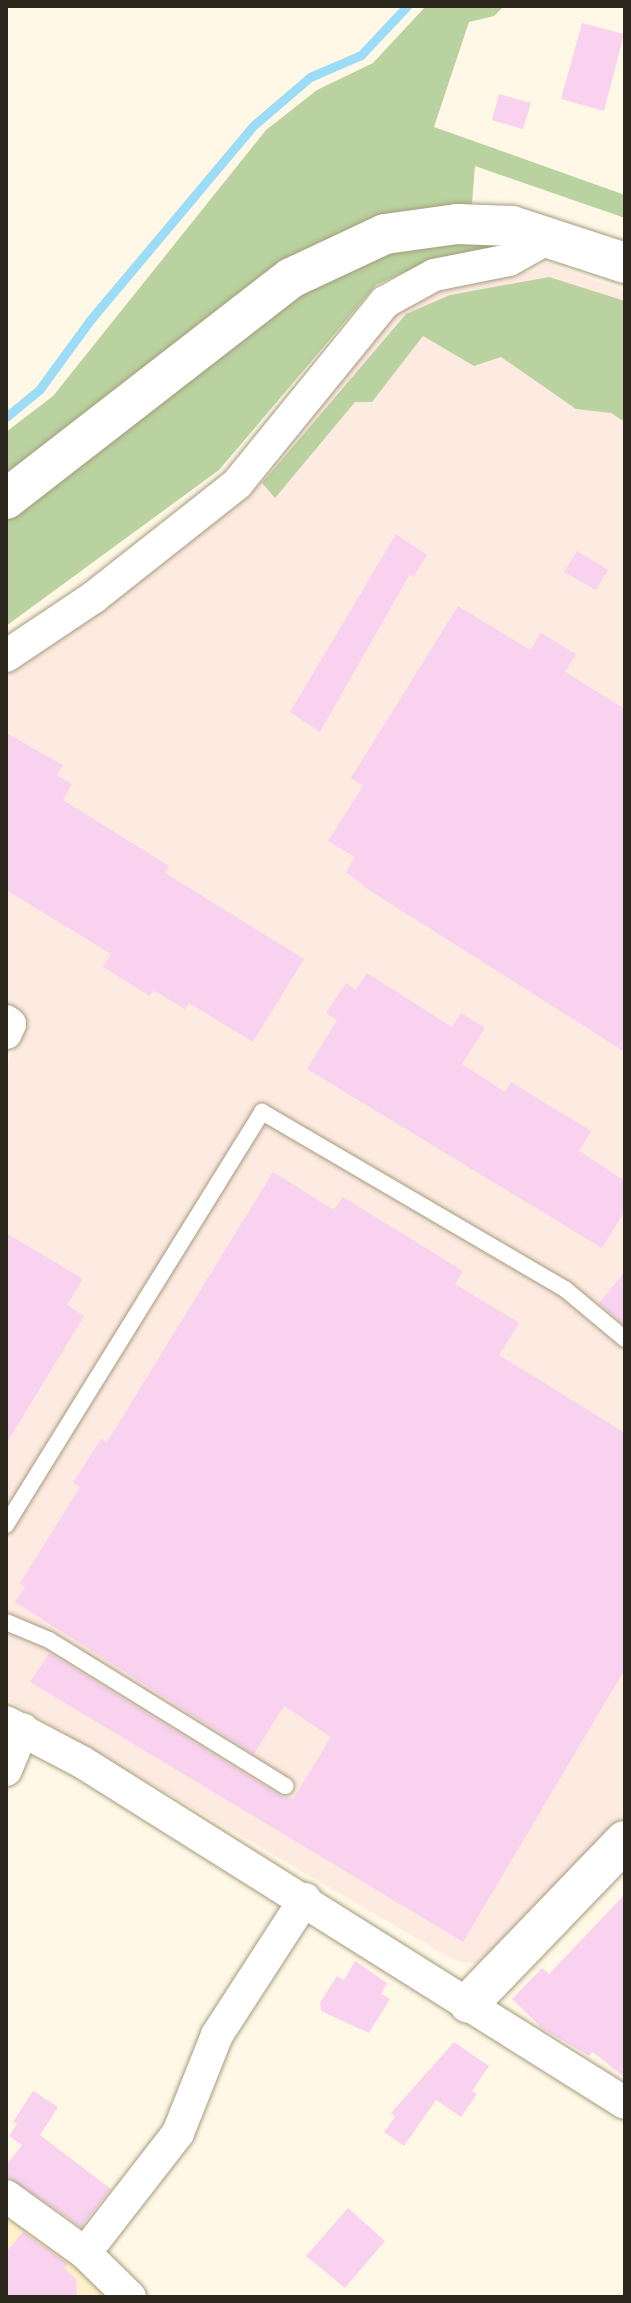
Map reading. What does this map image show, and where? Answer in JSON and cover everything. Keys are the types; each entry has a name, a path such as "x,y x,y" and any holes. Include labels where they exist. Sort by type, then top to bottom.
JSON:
{"street":[{"path":"6,499 291,278 385,234 457,224 512,226 625,263"},
{"path":"6,656 94,597 237,484 385,302 434,275 509,260 550,237"},
{"path":"6,1021 10,1024 6,1033"},
{"path":"6,1770 15,1725 305,1899 625,2103"},
{"path":"469,2003 625,1841"},
{"path":"85,2253 178,2133 217,2035 305,1899"},
{"path":"6,2196 85,2253 130,2297"}],"lane":[{"path":"6,1525 262,1112 565,1289 625,1339"},
{"path":"6,1622 49,1640 285,1786"}],"shaded area":[{"path":"545,263 625,291 625,1814 478,1964 456,1961 6,1699 6,1065 27,1022 6,1005 6,665 240,488 395,306 437,283 535,271"},
{"path":"6,2214 120,2297 6,2297"}],"green space":[{"path":"426,6 504,6 494,16 469,22 434,127 625,195 625,218 475,166 469,241 492,241 496,252 438,257 376,285 219,470 6,626 6,432 53,396 266,130 317,90 373,63"},
{"path":"549,277 625,301 625,422 611,413 576,409 501,357 474,366 423,336 372,402 355,402 275,498 262,483 406,314 450,295"}],"building":[{"path":"582,23 624,34 604,111 561,99"},
{"path":"499,94 531,103 523,129 492,120"},
{"path":"396,534 427,555 413,577 410,574 320,732 290,712"},
{"path":"577,551 608,570 596,590 564,572"},
{"path":"458,606 530,650 541,633 576,654 565,672 625,709 625,1052 369,890 346,872 355,857 328,841 363,786 351,778"},
{"path":"6,733 63,765 57,775 72,784 63,800 169,866 165,873 304,959 253,1042 189,1003 185,1009 153,990 150,996 103,967 111,954 6,890"},
{"path":"367,973 452,1027 461,1013 485,1028 462,1064 505,1092 511,1082 591,1131 579,1151 625,1181 625,1211 602,1248 307,1069 337,1020 326,1013 346,983 356,990"},
{"path":"273,1172 334,1210 343,1197 463,1271 455,1284 519,1323 499,1355 625,1433 625,1669 463,1942 30,1682 49,1653 279,1795 293,1799 331,1737 284,1706 254,1754 15,1602 25,1587 20,1583 80,1487 73,1483 101,1439 107,1442"},
{"path":"6,1233 83,1279 67,1305 84,1316 6,1444"},
{"path":"625,1272 625,1325 599,1303"},
{"path":"625,1894 625,2078 593,2052 589,2056 542,2028 512,1999 542,1968 549,1974"},
{"path":"355,1961 387,1983 381,1994 390,1999 369,2033 321,2011 320,2003 337,1976 344,1980"},
{"path":"454,2042 489,2066 472,2091 477,2094 461,2117 436,2100 404,2146 384,2132 395,2117 391,2113"},
{"path":"33,2091 58,2107 40,2135 111,2189 81,2227 6,2175 6,2165 22,2145 9,2136 17,2124 13,2122"},
{"path":"348,2208 385,2241 345,2288 306,2256"},
{"path":"23,2232 68,2264 64,2268 76,2279 77,2297 6,2297 6,2252"}],"waterway":[{"path":"6,417 39,390 91,319 254,125 310,77 361,55 407,6"}]}
